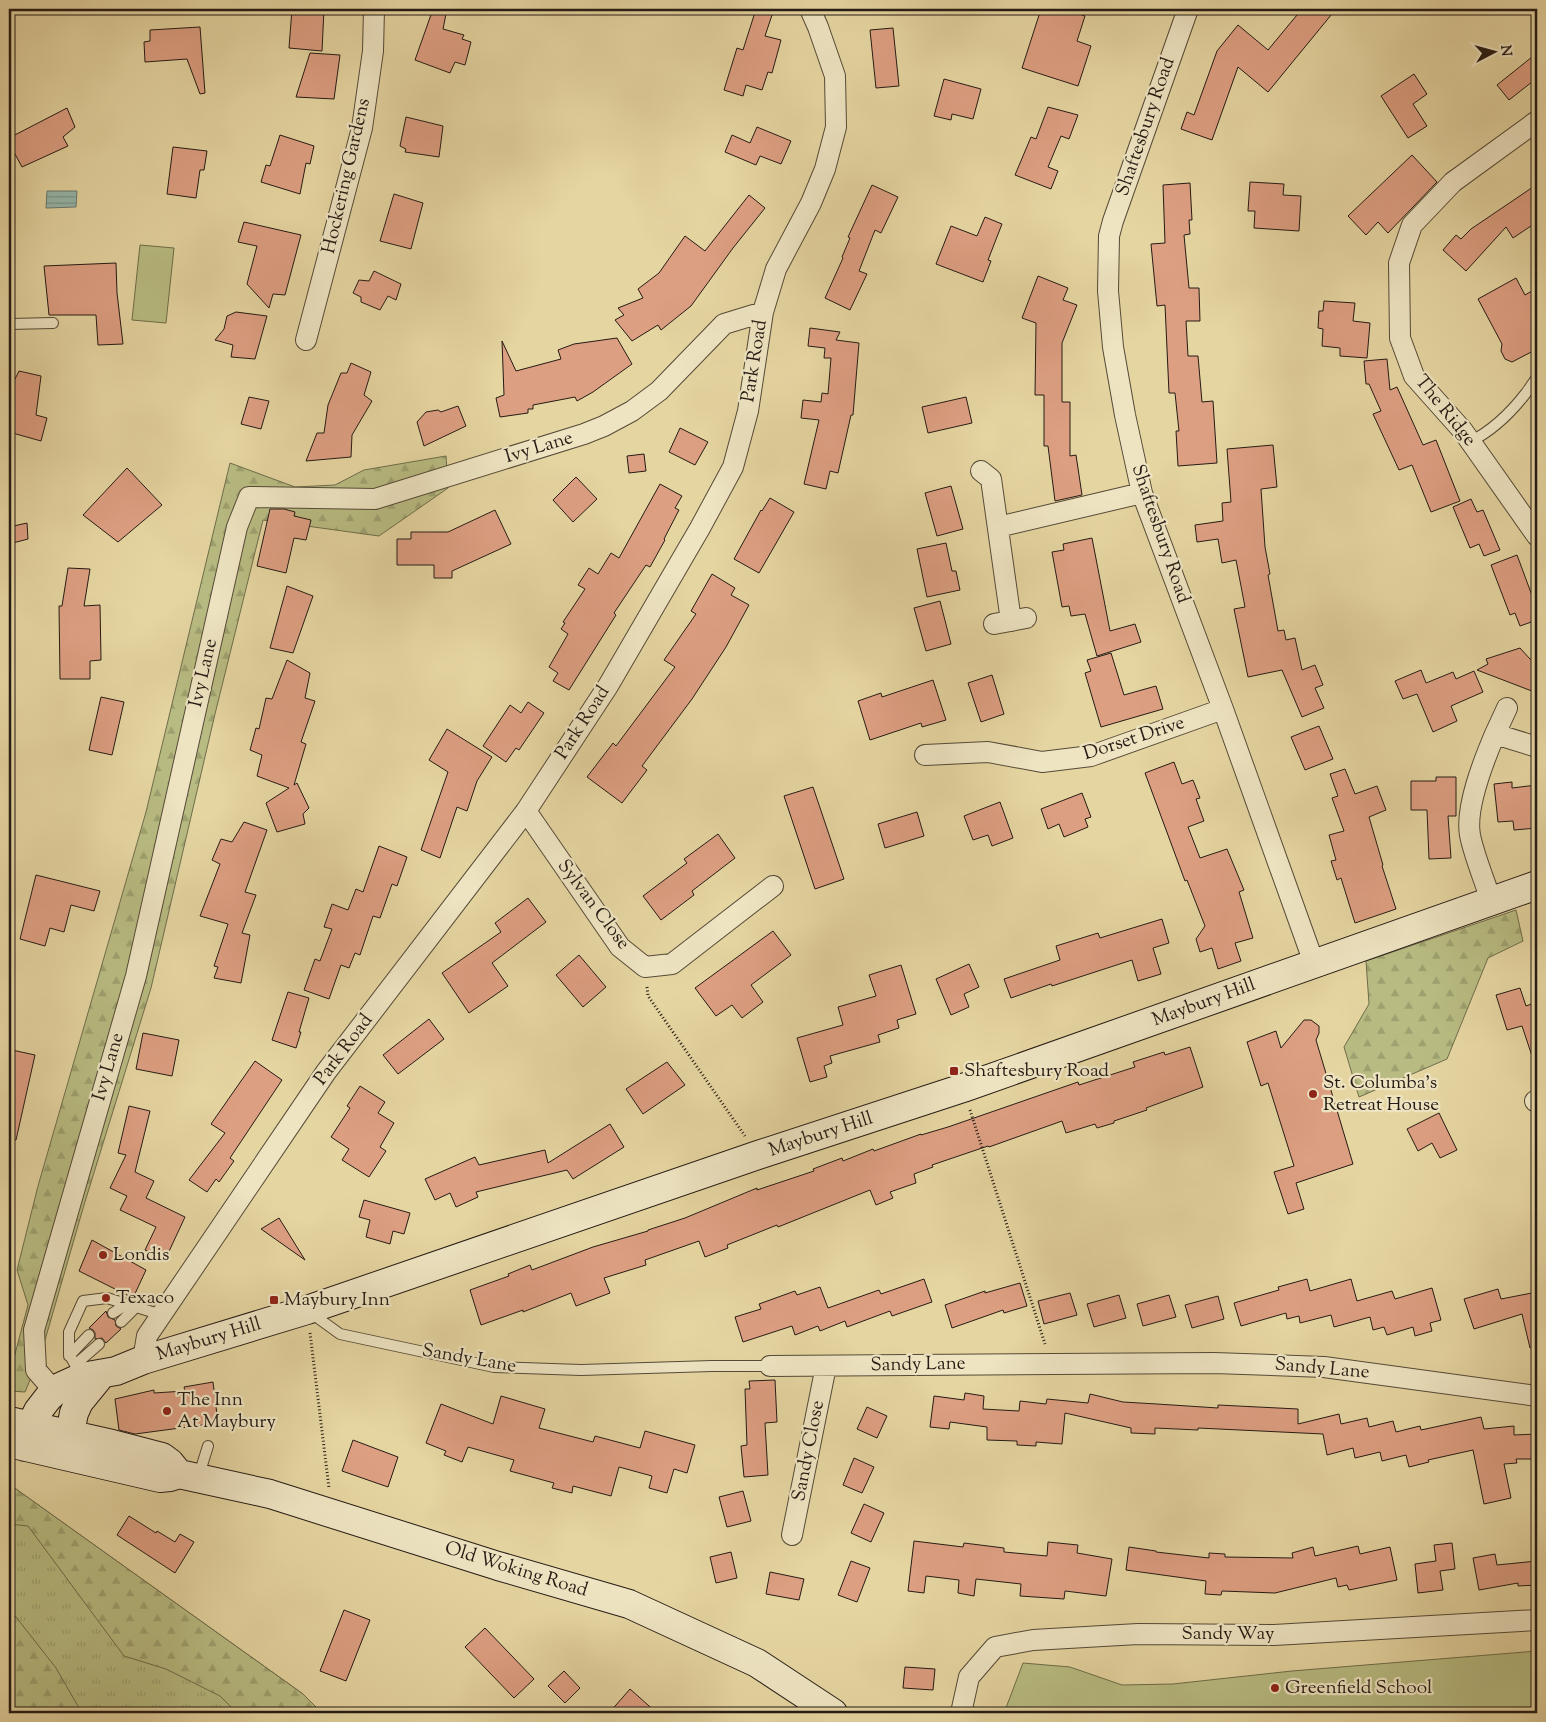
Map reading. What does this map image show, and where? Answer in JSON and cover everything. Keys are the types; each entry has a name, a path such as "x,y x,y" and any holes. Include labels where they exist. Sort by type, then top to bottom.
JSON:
{"street":[{"name":"Hockering Gardens","path":"306,340 362,128 373,51 374,9"},
{"name":"Park Road","path":"143,1360 147,1336 326,1072 526,811 608,686 695,536 733,466 748,411 763,312 776,269 811,203 825,170 836,127 835,76 810,9"},
{"name":"Shaftesbury Road","path":"1188,9 1109,236 1108,291 1113,347 1142,493 1223,709 1314,963"},
{"name":"The Ridge","path":"1537,121 1453,182 1412,225 1399,263 1400,338 1414,376 1470,442 1537,536"},
{"name":"Ivy Lane","path":"55,1392 36,1370 34,1330 136,976 237,526 249,497 375,499 584,434 632,411 659,391 724,324 763,312"},
{"path":"981,471 991,478 1010,621"},
{"path":"998,526 1142,493"},
{"path":"1491,901 1470,834 1471,803 1487,754 1507,708"},
{"name":"Dorset Drive","path":"926,755 988,752 1042,762 1091,756 1223,709"},
{"path":"1495,734 1537,747"},
{"name":"Sylvan Close","path":"526,811 620,947 645,967 672,964 773,886"},
{"name":"Maybury Hill","path":"18,1434 60,1387 83,1372 143,1360 307,1310 758,1155 963,1088 1537,885"},
{"name":"Sandy Lane","path":"770,1366 1214,1363 1324,1367 1537,1396"},
{"name":"Sandy Close","path":"792,1535 826,1366"},
{"path":"67,1445 74,1412 79,1402 83,1372"},
{"name":"Old Woking Road","path":"18,1434 67,1445 160,1478 188,1477 270,1494 498,1566 630,1604 757,1664 833,1713"},
{"name":"Sandy Way","path":"962,1713 968,1677 995,1647 1034,1640 1138,1634 1274,1634 1537,1620"}],"lane":[{"path":"9,324 53,323"},
{"path":"1470,442 1485,434 1502,421 1537,378"},
{"path":"83,1372 69,1332 83,1302 108,1298 162,1315"},
{"path":"113,1313 132,1306"},
{"path":"121,1322 132,1306"},
{"name":"Sandy Lane","path":"307,1310 340,1334 494,1367 581,1370 770,1366"},
{"path":"83,1372 90,1335"},
{"path":"83,1372 99,1344"},
{"path":"188,1477 208,1446"}],"path":[{"path":"645,967 648,996 758,1155"},
{"path":"963,1088 1051,1364"},
{"path":"307,1310 332,1514"}],"green space":[{"path":"140,245 174,248 166,323 132,320"},
{"path":"446,456 448,488 379,536 263,520 215,714 151,988 84,1205 41,1354 25,1392 9,1391 9,1369 11,1369 28,1305 17,1270 38,1186 146,812 230,463 295,487 335,485 364,470"},
{"path":"1516,910 1523,941 1488,958 1447,1059 1359,1097 1344,1047 1369,1004 1366,961"},
{"path":"9,1484 303,1694 322,1713 9,1713"},
{"path":"9,1484 303,1694 322,1713 237,1713 220,1696 166,1669 124,1656 28,1526 9,1524"},
{"path":"9,1608 56,1668 82,1713 9,1713 9,1663 14,1652 9,1647"},
{"name":"Greenfield School","path":"1537,1651 1537,1713 1004,1713 1023,1663 1070,1667 1122,1685 1173,1684 1292,1671"}],"water":[{"path":"47,191 77,191 76,207 46,208"}],"building":[{"path":"292,9 324,9 322,51 289,48"},
{"path":"433,9 447,9 443,29 464,35 462,39 471,42 465,65 455,62 450,73 415,60"},
{"path":"756,9 774,9 765,36 781,40 772,73 768,72 762,90 746,85 743,96 724,90 737,48 743,50"},
{"path":"1041,9 1064,9 1085,16 1077,41 1091,46 1078,86 1022,68"},
{"path":"1302,9 1336,9 1268,92 1238,67 1212,140 1181,129 1187,112 1194,115 1217,51 1238,25 1268,50"},
{"path":"200,27 205,93 200,94 187,59 145,62 144,42 150,41 150,30"},
{"path":"893,28 899,86 876,88 870,30"},
{"path":"310,53 340,55 334,99 296,97"},
{"path":"1537,53 1537,78 1509,100 1497,85"},
{"path":"1414,74 1427,94 1413,104 1427,126 1408,138 1381,96"},
{"path":"944,79 981,89 973,119 952,114 951,120 934,116"},
{"path":"1048,107 1078,115 1069,139 1061,136 1048,167 1058,171 1051,189 1015,175 1031,137 1036,139"},
{"path":"67,108 75,127 63,137 68,146 22,167 9,143 9,138"},
{"path":"406,117 443,126 439,157 405,152 406,149 400,146"},
{"path":"757,127 791,141 781,164 760,156 756,165 725,152 732,135 750,143"},
{"path":"280,135 314,146 310,164 306,163 300,194 261,182 266,165 270,166"},
{"path":"173,147 207,151 204,170 200,170 196,198 167,194"},
{"path":"1412,155 1437,182 1388,233 1378,222 1366,235 1348,216"},
{"path":"1250,182 1284,184 1283,195 1301,196 1299,231 1254,228 1255,211 1248,211"},
{"path":"1190,183 1192,220 1189,220 1190,234 1184,235 1189,288 1199,288 1200,321 1186,321 1188,356 1198,356 1202,402 1213,401 1217,463 1178,466 1176,431 1179,431 1175,393 1169,393 1165,305 1157,306 1151,244 1165,243 1163,185"},
{"path":"872,185 898,197 881,233 875,230 859,271 867,274 850,310 825,298 843,258 850,238 848,237"},
{"path":"1533,187 1537,191 1534,196 1537,201 1537,222 1513,238 1506,227 1466,271 1443,250 1456,235 1461,239 1471,229"},
{"path":"394,194 423,203 411,249 380,241"},
{"path":"749,195 765,208 691,306 661,330 658,325 632,341 615,320 624,315 618,308 643,298 638,289 659,273 685,236 705,251"},
{"path":"985,217 1002,224 988,260 991,261 983,282 936,264 951,226 977,236"},
{"path":"244,222 301,235 285,295 273,294 269,308 247,284 257,246 238,242"},
{"path":"116,263 117,293 123,344 98,345 96,315 49,315 44,266"},
{"path":"374,271 401,284 396,300 388,296 380,310 361,302 361,297 353,293 359,280 369,281"},
{"path":"1038,276 1068,288 1063,300 1077,305 1062,343 1062,402 1070,402 1070,456 1076,455 1082,495 1055,501 1048,446 1044,446 1044,395 1035,395 1036,323 1022,318"},
{"path":"1516,278 1525,295 1537,288 1537,349 1512,362 1505,359 1501,351 1502,344 1478,299"},
{"path":"1324,301 1355,303 1353,321 1370,323 1367,358 1340,356 1340,348 1322,346 1323,329 1318,328 1319,311 1323,311"},
{"path":"236,312 267,316 255,359 231,357 233,345 215,340 224,329 227,316"},
{"path":"810,328 840,332 836,340 859,343 853,415 851,415 838,473 830,471 826,489 804,484 819,420 801,418 803,400 821,402 822,393 828,394 831,358 824,358 825,348 808,346"},
{"path":"617,338 632,364 593,392 577,401 575,397 533,405 533,409 528,409 528,413 500,417 496,398 504,395 502,341 516,371 561,359 558,350 574,344"},
{"path":"1387,359 1390,390 1397,387 1423,445 1436,440 1460,501 1431,512 1412,465 1399,470 1373,414 1381,411 1369,384 1366,384 1364,361"},
{"path":"351,363 371,372 364,395 372,401 352,435 351,457 306,461 317,433 324,433 328,405 341,373 347,373"},
{"path":"19,371 41,376 36,415 47,418 41,441 9,432 9,386"},
{"path":"249,397 269,401 261,429 241,424"},
{"path":"966,397 972,423 928,433 922,407"},
{"path":"458,406 466,426 424,446 417,422 426,412 438,410 441,412"},
{"path":"680,428 708,442 695,465 669,452"},
{"path":"1273,445 1277,487 1261,489 1265,547 1270,574 1268,575 1278,631 1284,630 1286,640 1295,638 1302,670 1315,665 1323,685 1315,688 1324,708 1302,717 1282,670 1248,677 1234,609 1245,607 1236,560 1222,563 1218,539 1197,542 1195,525 1223,521 1222,503 1231,502 1227,449"},
{"path":"644,454 646,471 629,473 627,456"},
{"path":"127,468 162,505 118,542 83,515"},
{"path":"576,477 597,499 573,522 553,500"},
{"path":"660,484 682,496 675,508 679,510 650,567 646,565 614,613 616,615 569,690 553,681 558,673 549,667 568,634 561,629 565,623 563,622 585,589 578,585 589,568 598,574 611,553 619,558"},
{"path":"951,486 963,529 937,536 925,493"},
{"path":"770,498 794,512 759,573 734,559 761,510"},
{"path":"1471,499 1477,512 1483,510 1500,550 1484,556 1479,544 1470,548 1453,507"},
{"path":"270,509 284,509 295,512 294,516 311,520 306,540 294,538 286,573 257,566"},
{"path":"495,510 511,544 452,571 452,578 434,578 434,565 397,565 397,539 411,539 411,532 448,532"},
{"path":"27,523 28,539 9,544 9,527"},
{"path":"1092,538 1110,631 1135,624 1141,642 1097,656 1085,614 1071,616 1069,606 1062,607 1052,552 1064,550 1063,544"},
{"path":"946,543 952,571 956,571 960,590 927,597 917,549"},
{"path":"1517,555 1537,609 1537,620 1520,626 1515,613 1510,615 1491,565"},
{"path":"68,568 90,569 84,606 100,605 101,660 90,661 90,679 60,679 59,606 62,606"},
{"path":"712,574 735,588 731,595 749,605 726,647 692,699 642,766 647,770 622,803 587,777 613,743 616,746 675,667 664,660 696,614 691,611"},
{"path":"287,586 313,596 293,653 270,648"},
{"path":"940,601 951,644 926,651 914,608"},
{"path":"1520,648 1530,659 1537,662 1537,693 1477,670 1488,664 1486,659"},
{"path":"1111,653 1124,695 1156,686 1163,709 1101,727 1085,673 1091,671 1087,660"},
{"path":"287,660 310,673 305,698 315,701 301,742 306,744 294,785 297,783 309,808 303,814 305,824 277,832 266,803 289,788 257,776 262,755 250,750 256,728 259,729 266,698 272,699"},
{"path":"1421,670 1426,683 1453,672 1456,679 1474,671 1483,692 1451,706 1457,721 1433,732 1417,694 1403,699 1395,681"},
{"path":"992,675 1004,714 981,722 968,683"},
{"path":"933,680 946,720 922,727 921,723 870,740 858,701 881,693 882,697"},
{"path":"101,697 124,702 112,755 89,750"},
{"path":"528,702 544,713 519,750 516,748 506,762 483,746 510,705 521,713"},
{"path":"1319,726 1333,759 1305,770 1291,737"},
{"path":"447,729 492,757 477,781 467,811 457,807 440,858 421,850 448,772 429,760"},
{"path":"1174,762 1182,784 1193,780 1200,798 1196,799 1204,821 1188,827 1200,858 1227,849 1244,890 1239,892 1253,938 1235,943 1241,961 1218,969 1212,948 1200,952 1196,939 1205,926 1187,880 1185,881 1145,773"},
{"path":"1345,769 1355,794 1377,786 1386,810 1369,817 1396,909 1355,923 1341,878 1337,880 1331,861 1336,860 1329,835 1344,831 1332,798 1338,796 1330,774"},
{"path":"1436,777 1456,777 1456,816 1448,816 1451,858 1429,859 1427,810 1411,810 1411,781 1436,781"},
{"path":"1512,782 1512,788 1537,785 1537,828 1514,830 1513,821 1498,822 1494,784"},
{"path":"813,787 844,879 815,889 784,796"},
{"path":"1082,793 1091,817 1085,819 1088,827 1064,837 1059,824 1048,829 1041,809"},
{"path":"1000,802 1013,838 992,846 988,835 973,840 964,816"},
{"path":"917,812 924,836 885,848 878,824"},
{"path":"244,822 267,830 245,892 256,895 242,933 250,935 241,983 214,978 218,967 214,966 228,924 200,916 220,864 212,860 221,839 232,842"},
{"path":"718,834 735,858 692,891 694,895 661,920 643,896 687,863 684,859"},
{"path":"379,846 407,857 397,886 392,884 380,918 373,916 360,955 355,953 349,968 341,965 329,999 304,990 315,959 320,961 332,929 324,927 332,904 348,910 356,889 363,892"},
{"path":"36,875 100,891 94,911 71,905 64,932 50,928 45,946 20,939"},
{"path":"528,898 546,922 492,963 508,986 469,1013 442,973 501,932 495,923"},
{"path":"1162,919 1169,943 1153,948 1161,974 1138,981 1132,960 1011,998 1004,979 1060,960 1056,946 1098,933 1100,938"},
{"path":"773,931 791,955 751,985 763,1002 742,1018 732,1005 716,1016 695,988"},
{"path":"579,955 606,987 583,1007 556,975"},
{"path":"969,964 979,987 964,994 969,1007 951,1015 936,979"},
{"path":"901,965 916,1014 897,1020 899,1028 878,1035 880,1042 830,1056 832,1063 824,1066 827,1077 810,1082 797,1038 843,1025 838,1007 876,996 869,975"},
{"path":"1520,988 1526,1006 1537,1002 1537,1061 1534,1062 1522,1026 1507,1030 1496,995"},
{"path":"288,992 309,998 296,1048 272,1040"},
{"path":"429,1019 444,1039 398,1074 383,1055"},
{"name":"St. Columba's Retreat House","path":"1304,1020 1311,1020 1319,1026 1316,1040 1353,1164 1296,1183 1304,1209 1288,1214 1274,1172 1294,1166 1268,1083 1261,1086 1247,1042 1276,1031 1281,1048"},
{"path":"143,1033 179,1040 172,1076 136,1069"},
{"path":"1190,1047 1203,1087 1146,1108 1147,1110 1114,1121 1114,1123 1097,1128 1095,1124 1066,1133 1062,1121 932,1165 933,1167 914,1174 916,1183 890,1192 893,1198 876,1205 870,1190 778,1227 777,1225 727,1245 728,1248 705,1257 699,1241 645,1260 646,1265 604,1278 610,1293 576,1306 571,1293 523,1312 523,1310 481,1325 470,1290 509,1276 508,1274 530,1265 532,1270 593,1247 685,1218 757,1188 757,1190 814,1171 813,1169 842,1158 843,1161 873,1149 874,1151 921,1134 948,1127 1078,1082 1079,1085 1135,1067 1133,1062 1164,1052 1165,1055"},
{"path":"12,1050 35,1055 16,1140 9,1140 9,1065"},
{"path":"255,1061 282,1080 230,1158 234,1161 219,1182 216,1179 207,1192 189,1180 225,1133 211,1124"},
{"path":"667,1062 685,1085 643,1114 626,1089"},
{"path":"360,1086 385,1102 378,1113 394,1123 380,1147 386,1151 369,1177 342,1160 349,1149 331,1137 350,1108 347,1106"},
{"path":"129,1106 150,1111 135,1172 154,1181 146,1198 185,1217 165,1260 145,1250 156,1227 120,1210 127,1196 110,1188 126,1155 118,1153"},
{"path":"1439,1113 1457,1150 1440,1158 1432,1143 1418,1151 1407,1129"},
{"path":"610,1124 624,1147 573,1179 567,1170 476,1192 478,1197 456,1207 450,1193 435,1200 425,1179 475,1157 479,1165 545,1150 548,1163"},
{"path":"364,1200 410,1213 404,1234 393,1231 390,1244 366,1237 370,1220 359,1217"},
{"path":"279,1218 305,1260 261,1229"},
{"name":"Londis","path":"92,1240 146,1270 133,1298 79,1271"},
{"path":"924,1279 932,1302 892,1316 890,1311 847,1327 845,1321 820,1331 818,1326 795,1335 792,1326 743,1342 735,1317 761,1309 759,1304 795,1291 797,1295 820,1287 828,1308 879,1290 881,1294"},
{"path":"1307,1279 1310,1291 1351,1279 1357,1301 1392,1291 1395,1299 1432,1288 1441,1320 1430,1323 1432,1331 1415,1336 1413,1327 1387,1335 1384,1327 1373,1330 1370,1317 1334,1327 1331,1315 1300,1323 1299,1316 1287,1319 1286,1313 1241,1326 1234,1303 1279,1290 1278,1287"},
{"path":"1020,1283 1027,1306 1004,1313 1003,1310 952,1328 945,1305 985,1291 985,1293"},
{"path":"1498,1289 1501,1299 1537,1292 1537,1347 1530,1348 1522,1314 1474,1329 1464,1299"},
{"path":"1070,1293 1077,1315 1044,1324 1038,1301"},
{"path":"1119,1295 1126,1318 1094,1327 1087,1304"},
{"path":"1169,1295 1176,1317 1143,1326 1137,1304"},
{"path":"1218,1296 1224,1319 1192,1328 1185,1305"},
{"path":"106,1311 108,1317 115,1320 116,1326 121,1329 106,1343 102,1338 95,1339 95,1333 89,1328"},
{"path":"775,1380 777,1422 765,1423 768,1475 744,1477 741,1446 747,1445 745,1389 750,1389 749,1381"},
{"name":"The Inn At Maybury","path":"213,1382 218,1423 135,1434 119,1430 115,1399 154,1390 154,1393 185,1391 184,1387"},
{"path":"965,1393 984,1396 983,1409 1019,1411 1020,1401 1046,1404 1047,1399 1088,1403 1090,1394 1123,1402 1218,1408 1218,1405 1298,1409 1298,1424 1339,1414 1341,1424 1367,1418 1369,1427 1393,1421 1396,1432 1420,1426 1421,1430 1481,1417 1484,1429 1514,1426 1514,1435 1537,1434 1537,1459 1516,1459 1517,1463 1504,1464 1511,1498 1484,1504 1473,1450 1428,1460 1429,1462 1409,1467 1406,1455 1382,1461 1380,1452 1355,1458 1353,1448 1327,1455 1323,1434 1198,1428 1198,1430 1155,1428 1155,1434 1131,1433 1131,1428 1065,1413 1062,1444 1036,1442 1036,1446 1017,1445 1017,1441 987,1440 987,1427 950,1422 949,1429 930,1427 934,1396 964,1400"},
{"path":"501,1396 545,1409 539,1428 593,1442 595,1436 640,1448 645,1431 695,1445 687,1473 674,1469 667,1493 649,1488 652,1476 619,1467 611,1496 573,1486 572,1493 552,1488 554,1483 510,1471 514,1460 468,1447 462,1462 444,1455 446,1451 426,1443 441,1404 493,1424"},
{"path":"867,1407 887,1416 877,1438 857,1429"},
{"path":"353,1440 398,1457 388,1487 342,1471"},
{"path":"854,1458 874,1467 862,1493 843,1485"},
{"path":"743,1491 751,1521 727,1527 719,1497"},
{"path":"864,1504 884,1513 871,1542 851,1533"},
{"path":"129,1516 156,1533 157,1531 175,1542 180,1534 194,1542 175,1573 117,1535"},
{"path":"914,1541 963,1547 964,1543 1004,1548 1004,1552 1047,1556 1048,1542 1078,1545 1077,1553 1112,1559 1106,1596 1065,1591 1064,1599 1020,1596 1021,1584 976,1579 974,1596 958,1593 959,1580 926,1576 924,1593 908,1591"},
{"path":"1452,1543 1455,1569 1440,1571 1443,1590 1418,1593 1415,1564 1436,1561 1434,1545"},
{"path":"1358,1546 1360,1554 1390,1547 1397,1580 1349,1590 1347,1585 1338,1587 1336,1578 1275,1593 1222,1591 1221,1595 1205,1594 1206,1581 1126,1570 1129,1547 1209,1558 1209,1553 1225,1554 1225,1557 1293,1558 1292,1553 1313,1547 1315,1556"},
{"path":"731,1552 737,1578 716,1583 710,1557"},
{"path":"1495,1554 1497,1565 1537,1561 1537,1585 1518,1586 1518,1583 1479,1590 1473,1558"},
{"path":"851,1561 870,1568 857,1602 838,1595"},
{"path":"770,1572 804,1579 799,1600 766,1594"},
{"path":"344,1610 370,1620 346,1681 320,1671"},
{"path":"485,1628 534,1679 514,1698 465,1647"},
{"path":"905,1667 935,1669 933,1690 903,1688"},
{"path":"564,1671 580,1688 565,1703 548,1686"},
{"path":"630,1689 657,1713 609,1713"}],"place":[{"name":"Shaftesbury Road","path":"954,1071"},
{"name":"St. Columba's Retreat House","path":"1313,1094"},
{"name":"Londis","path":"103,1255"},
{"name":"Texaco","path":"106,1298"},
{"name":"Maybury Inn","path":"274,1300"},
{"name":"The Inn At Maybury","path":"167,1411"},
{"name":"Greenfield School","path":"1275,1688"}]}
